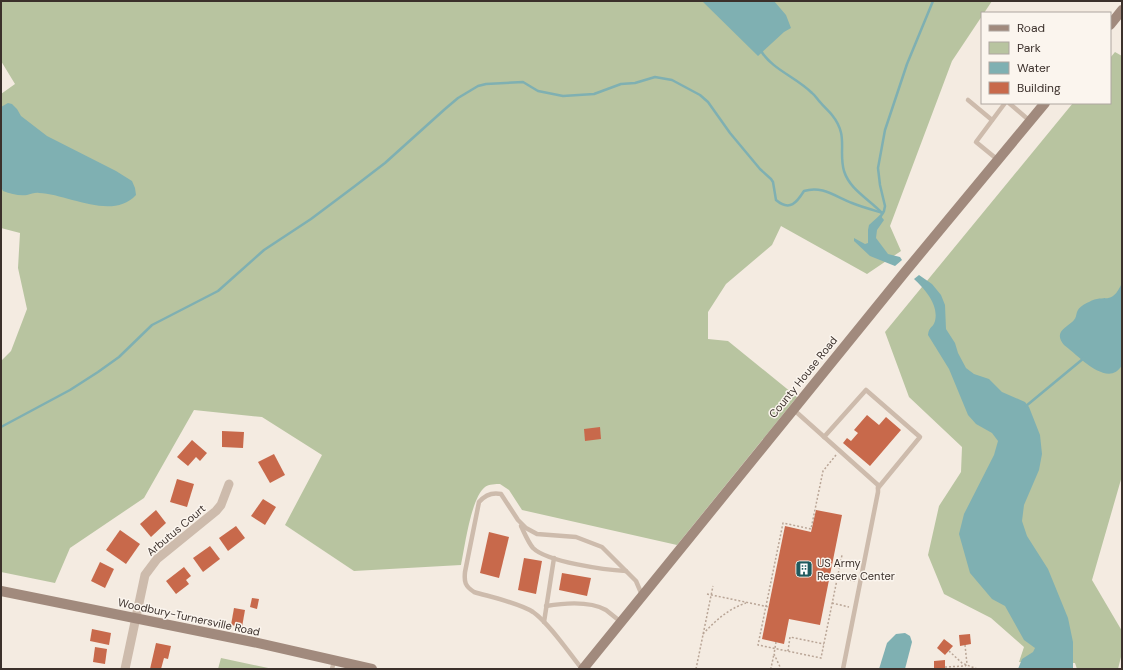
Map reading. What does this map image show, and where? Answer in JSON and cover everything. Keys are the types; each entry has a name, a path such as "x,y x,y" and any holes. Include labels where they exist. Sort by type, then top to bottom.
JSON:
{"street":[{"path":"1111,24 1122,10"},
{"name":"County House Road","path":"583,669 793,409 1044,104"},
{"name":"Arbutus Court","path":"125,669 143,581 148,571 158,559 216,511 223,501 229,484"},
{"name":"Woodbury-Turnersville Road","path":"1,591 253,642 333,665 372,669"}],"lane":[{"path":"968,100 992,120"},
{"path":"998,160 976,142 1004,104"},
{"path":"1010,104 1030,121"},
{"path":"824,437 866,390 920,437 878,488 843,669"},
{"path":"793,409 878,485 878,488"},
{"path":"583,669 544,622 532,612 474,592 468,588 466,584 465,572 479,502 487,495 497,493 501,494 517,519 532,548 542,554 606,570 626,571"},
{"path":"517,519 526,528 537,534 576,537 602,547 636,581 642,595"},
{"path":"544,622 554,558"},
{"path":"546,606 558,604 588,605 605,610 621,622"}],"path":[{"path":"840,451 823,471 811,529 783,524 768,606 758,645 821,658 842,555"},
{"path":"837,578 860,581"},
{"path":"696,669 713,586"},
{"path":"707,594 768,606"},
{"path":"703,634 712,624 730,610 748,602"},
{"path":"832,603 855,608"},
{"path":"788,651 790,637 824,644"},
{"path":"770,669 776,642"},
{"path":"965,645 966,665"},
{"path":"949,651 959,661 977,669"},
{"path":"774,654 781,669"},
{"path":"945,667 964,667 966,665"}],"green space":[{"path":"1,1 992,1 985,12 981,12 981,18 952,61 890,226 901,251 867,274 781,226 772,245 726,284 708,312 708,339 728,341 797,397 677,545 522,510 509,490 500,484 495,484 485,487 476,501 469,523 461,565 354,571 285,525 322,455 262,417 194,410 144,498 70,548 55,583 1,572 1,361 11,351 27,309 18,268 20,233 1,228 1,94 15,84 1,61"},
{"path":"1115,52 1122,56 1122,476 1092,580 1122,631 1122,653 1118,669 1077,669 1075,663 1019,662 1024,647 991,618 944,594 928,555 939,506 961,472 962,447 909,397 885,332 1072,104 1111,104 1111,57"},
{"path":"221,658 273,669 218,669"}],"water":[{"path":"702,1 774,1 786,15 791,28 784,32 758,56"},
{"path":"8,103 12,104 21,116 47,136 116,171 132,181 136,195 126,202 115,206 102,206 51,194 36,193 21,195 3,191 1,187 1,107"},
{"path":"880,215 884,220 877,230 876,238 888,254 900,257 902,260 895,266 870,256 854,241 854,238 865,244 868,243 869,225"},
{"path":"919,275 932,284 941,295 945,305 946,329 955,343 958,353 966,368 974,374 989,379 1002,392 1025,402 1029,407 1040,435 1042,454 1039,470 1024,505 1022,521 1027,536 1048,569 1068,618 1073,642 1073,669 1018,669 1022,659 1033,652 1035,648 1024,640 1005,606 992,599 970,573 959,534 964,514 994,455 998,441 992,433 976,424 968,415 949,369 928,335 929,330 935,321 936,315 933,303 927,292 914,279"},
{"path":"1122,283 1122,365 1116,372 1109,374 1101,372 1084,362 1064,345 1061,340 1060,333 1075,319 1080,307 1095,300 1111,297"},
{"path":"905,633 910,636 912,642 905,669 879,669 887,643 896,634"}],"building":[{"path":"867,415 879,425 886,417 901,430 870,466 843,443 847,438 851,441 858,433 854,430"},
{"path":"600,427 601,439 585,441 584,429"},
{"path":"222,431 244,432 243,448 222,447"},
{"path":"192,440 207,453 200,461 196,457 188,466 177,457"},
{"path":"274,454 285,475 270,483 258,462"},
{"path":"177,479 194,484 187,507 170,502"},
{"path":"263,499 276,507 265,525 251,516"},
{"path":"156,510 166,523 151,537 140,524"},
{"name":"US Army Reserve Center","path":"816,510 842,515 820,625 789,619 784,644 762,639 785,526 811,532"},
{"path":"236,526 245,538 228,551 219,538"},
{"path":"120,530 140,544 126,564 106,550"},
{"path":"489,532 509,537 499,578 480,573"},
{"path":"210,546 220,559 203,572 193,558"},
{"path":"524,558 542,561 536,594 518,590"},
{"path":"100,562 114,569 105,588 91,581"},
{"path":"184,567 191,576 186,580 189,584 176,594 166,581"},
{"path":"562,573 591,578 587,596 559,590"},
{"path":"252,598 259,599 257,609 250,607"},
{"path":"234,608 245,610 242,627 231,625"},
{"path":"92,629 111,633 109,645 90,641"},
{"path":"970,634 971,644 960,646 959,635"},
{"path":"944,639 953,646 945,655 937,648"},
{"path":"156,643 171,646 168,659 164,658 161,669 150,669"},
{"path":"95,647 107,649 105,664 93,662"},
{"path":"945,660 945,669 934,669 934,661"}],"waterway":[{"path":"879,219 885,206 878,168 885,130 907,64 933,1"},
{"path":"761,51 766,58 778,68 806,87 832,115 842,136 842,163 847,178 855,189 882,213"},
{"path":"1,427 70,390 98,372 119,357 152,325 218,291 264,250 311,219 385,163 458,98 478,86 486,84 523,82 538,91 563,96 594,94 621,84 635,83 655,77 672,80 700,95 708,102 730,133 760,169 771,179 773,182 776,200 781,204 793,204 799,199 804,191 817,190 829,192 846,201 883,213"},
{"path":"1026,406 1084,358"}],"place":[{"name":"US Army Reserve Center","path":"804,569"}]}
